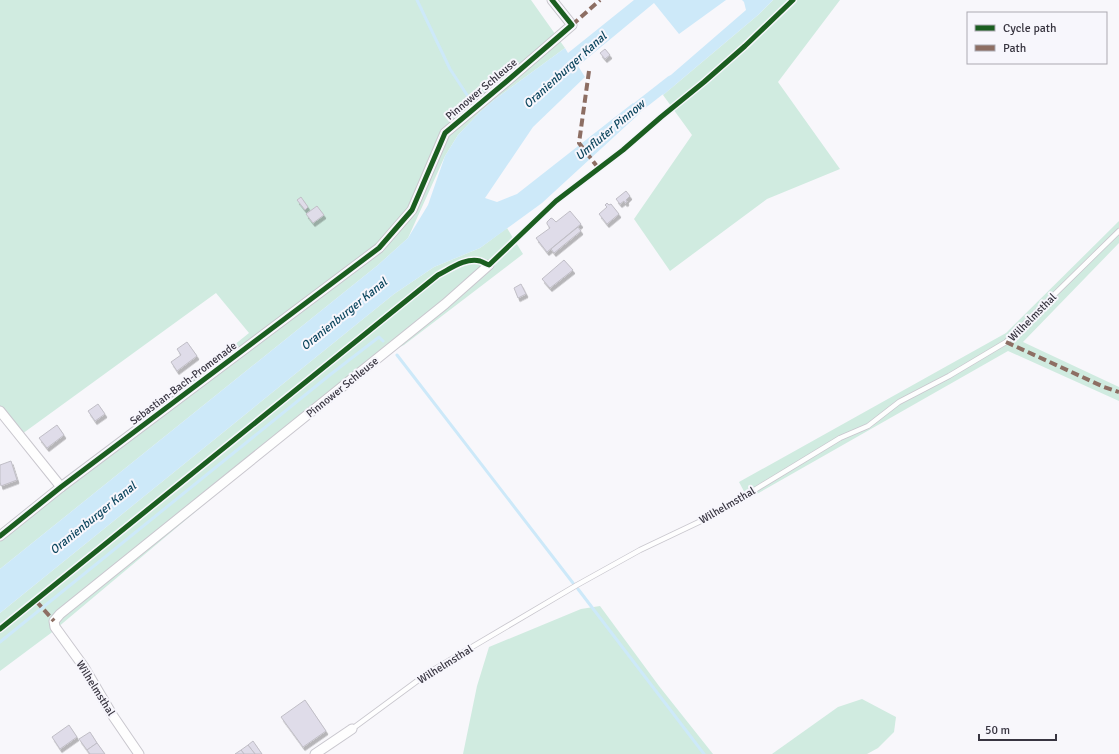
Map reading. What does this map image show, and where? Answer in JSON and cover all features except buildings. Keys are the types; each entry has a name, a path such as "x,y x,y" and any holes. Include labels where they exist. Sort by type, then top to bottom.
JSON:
{"street":[{"name":"Pinnower Schleuse","path":"379,248 412,210 445,132 572,25 552,0"},
{"name":"Sebastian-Bach-Promenade","path":"0,536 61,487 379,248"},
{"name":"Pinnower Schleuse","path":"54,621 60,614 445,304 489,265"},
{"path":"0,411 61,487"},
{"name":"Wilhelmsthal","path":"54,621 55,627 84,668 138,754"},
{"name":"Wilhelmsthal","path":"315,754 352,729"}],"lane":[{"name":"Pinnower Schleuse","path":"489,265 556,201 623,150 661,117"},
{"name":"Wilhelmsthal","path":"352,729 428,673 577,585 640,550 702,521 840,438 868,426 899,402 949,376 1006,342 1119,230"}],"green space":[{"path":"0,0 531,0 565,48 494,100 458,135 445,156 408,238 378,265 0,569 0,534 249,333 216,293 22,434 0,408"},
{"path":"773,0 840,0 778,82 840,169 767,199 670,271 634,219 692,135 663,95 758,15"},
{"path":"1119,221 1119,243 1023,342 1119,387 1119,401 1008,351 748,499 739,482 1006,333"},
{"path":"507,228 523,254 404,345 381,356 51,633 0,671 0,613 394,294 434,267 480,248"},
{"path":"600,606 659,686 713,754 463,754 477,686 489,647 581,609"},
{"path":"862,699 896,717 894,732 878,748 867,754 772,754 838,707"}],"water":[{"name":"Oranienburger Kanal","path":"634,0 726,0 679,34 654,3 578,66 585,77 533,127 485,198 497,202 517,194 633,103 640,113 542,203 480,248 434,267 394,294 0,613 0,569 378,265 408,238 428,205 445,156 458,135 480,112 565,48 568,53"},
{"path":"742,0 773,0 758,15 663,95 657,87 746,10"}],"waterway":[{"path":"417,0 450,69 471,101"},
{"name":"Umfluter Pinnow","path":"625,117 671,81"},
{"path":"0,642 331,374 379,337 383,341"},
{"path":"397,355 573,583"},
{"path":"578,589 704,754"}],"marked path":[{"path":"572,25 600,0"},
{"path":"589,71 579,143 599,169"},
{"path":"1006,342 1104,387 1119,392"},
{"path":"36,601 54,621"}],"cycle path":[{"path":"0,536 61,487 379,248 412,210 445,133 572,25 552,0"},
{"path":"0,629 438,275 458,264 469,261 475,260 489,265 556,201 623,150 704,82 745,46 793,0"}]}
